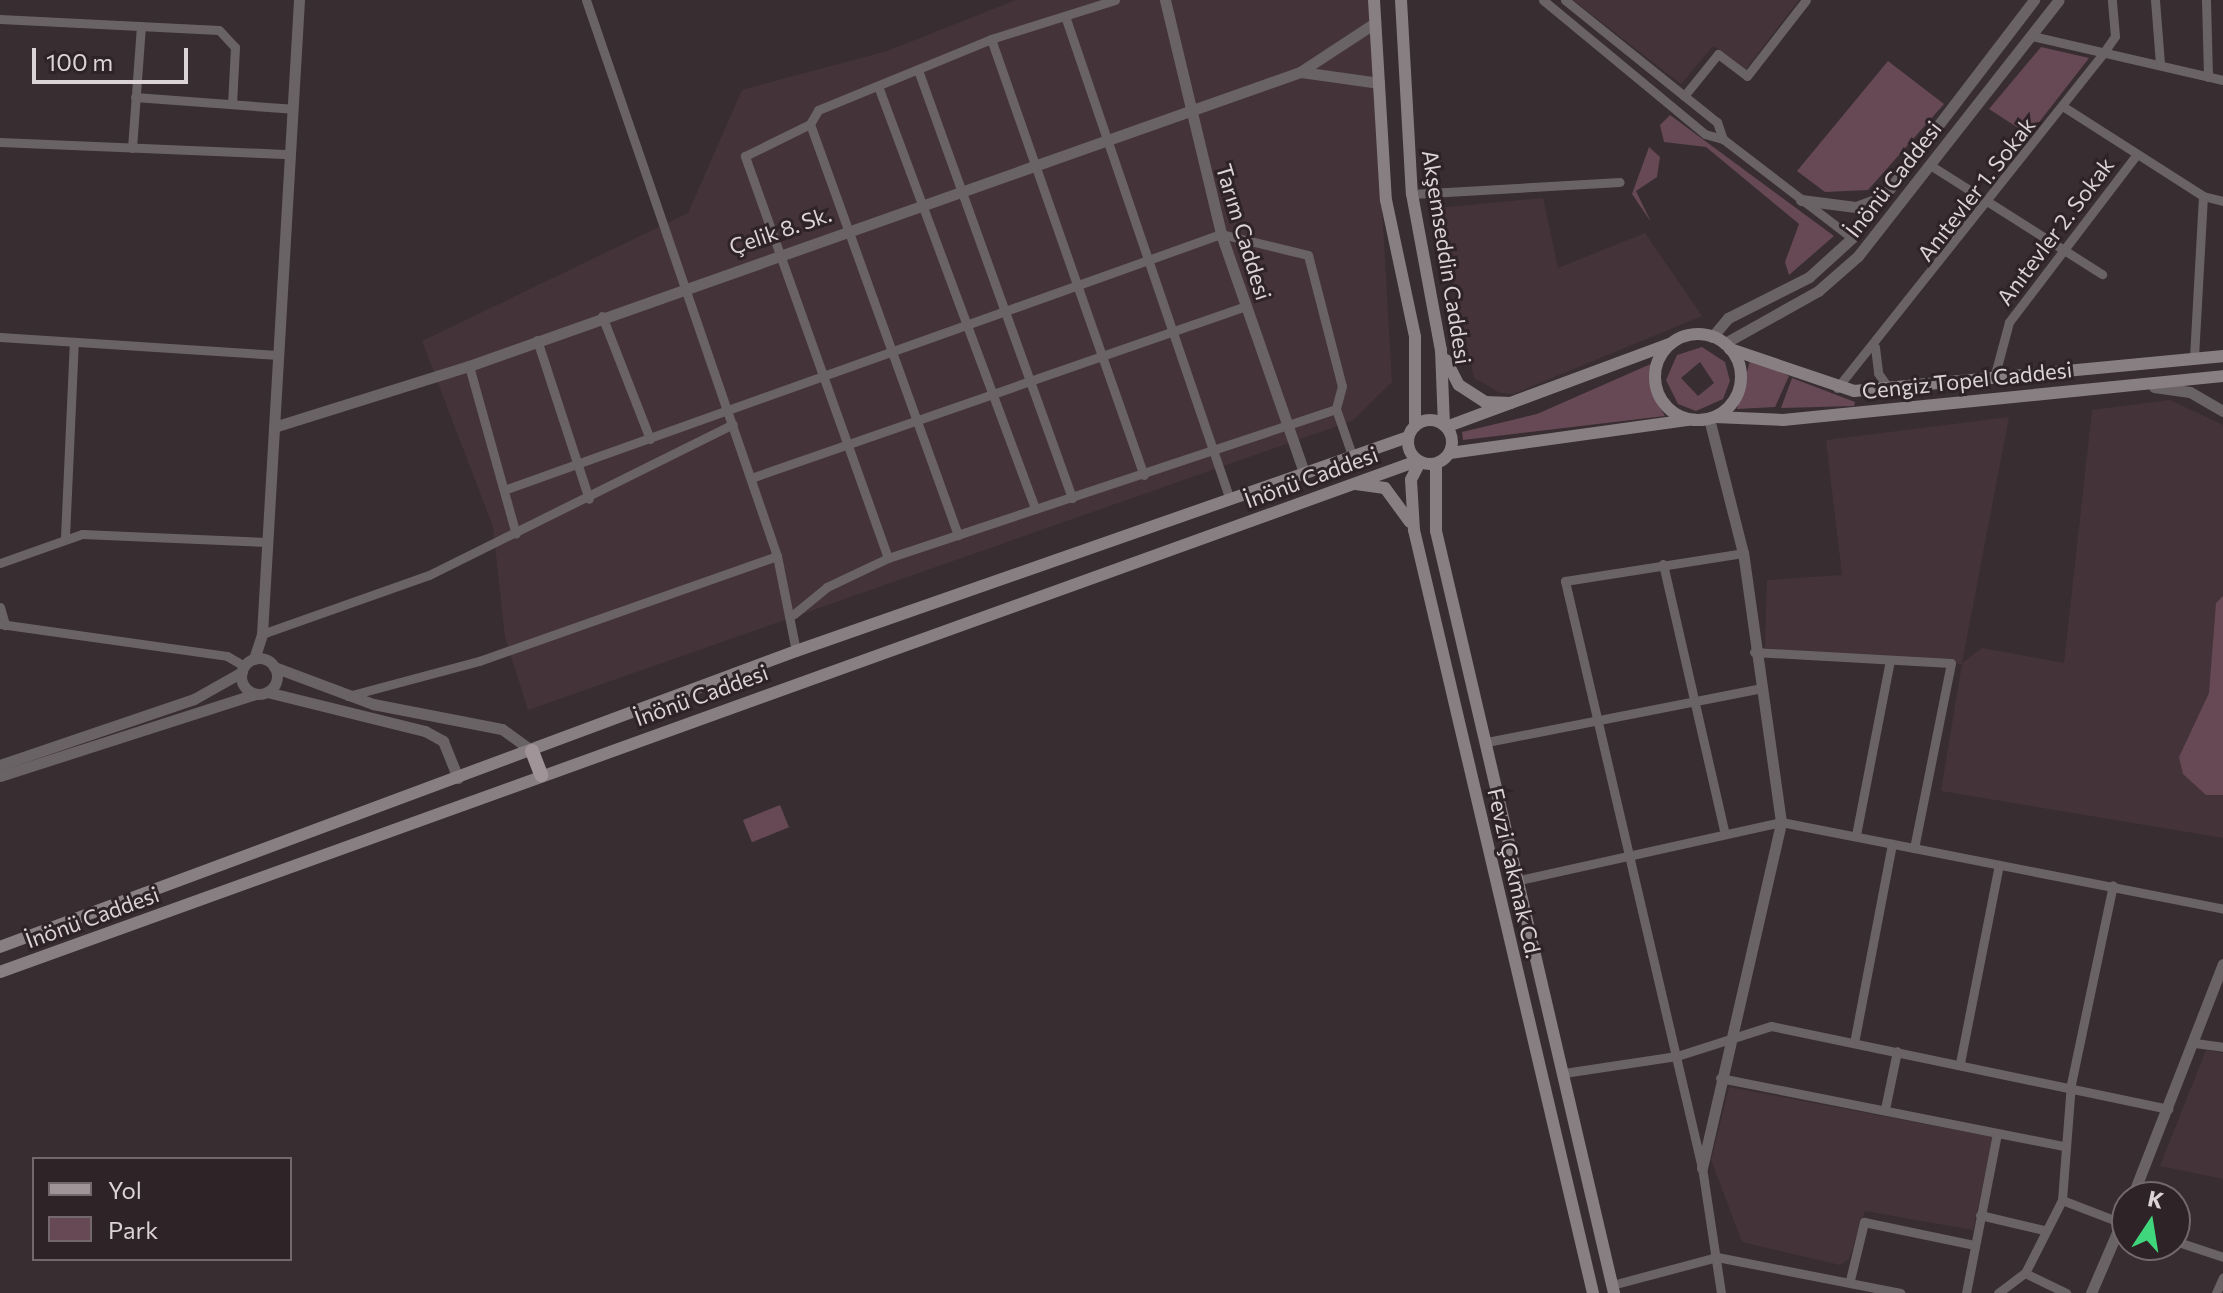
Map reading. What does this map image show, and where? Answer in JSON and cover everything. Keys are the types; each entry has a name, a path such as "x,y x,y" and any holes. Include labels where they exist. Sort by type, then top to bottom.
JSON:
{"main road":[{"name":"Akşemseddin Caddesi","path":"1374,0 1386,200 1415,337 1412,431"},
{"name":"Akşemseddin Caddesi","path":"1401,0 1412,194 1441,350 1445,426 1450,453"},
{"path":"1412,431 1419,462 1436,464 1450,453 1712,418 1740,387 1728,346 1712,337 1672,343 1518,404 1445,426"},
{"path":"1672,343 1656,367 1658,395 1691,420"},
{"name":"Cengiz Topel Caddesi","path":"1728,346 1836,389 1890,390 2223,356"},
{"path":"1441,350 1459,385 1485,402 1518,404"},
{"name":"Cengiz Topel Caddesi","path":"1712,418 1783,420 2109,384 2223,376"},
{"name":"İnönü Caddesi","path":"0,947 796,651 1352,455 1412,431 1445,426"},
{"name":"İnönü Caddesi","path":"0,972 541,775 1419,462"},
{"name":"Fevzi Çakmak Cd.","path":"1419,462 1411,480 1414,530 1593,1293"},
{"name":"Fevzi Çakmak Cd.","path":"1436,464 1436,531 1520,880 1613,1289"},
{"path":"1353,484 1385,488 1399,498 1414,530"},
{"path":"532,751 541,775"}],"street":[{"path":"262,693 272,665 262,634 299,0"},
{"path":"586,0 777,556 794,614 796,651"},
{"path":"888,558 827,377 745,156 810,124 818,110 991,39 1115,0"},
{"name":"Tarım Caddesi","path":"1165,0 1187,111 1221,234 1303,470"},
{"path":"1543,0 1705,134 1723,139 1852,238"},
{"path":"1565,0 1717,122 1723,139"},
{"path":"1684,96 1718,54 1747,76 1806,0"},
{"name":"İnönü Caddesi","path":"1712,337 1728,318 1809,277 1852,238 2034,0"},
{"name":"İnönü Caddesi","path":"1728,346 1818,291 1858,256 2059,0"},
{"path":"2104,52 2115,36 2112,0"},
{"path":"2155,0 2160,64"},
{"path":"2206,0 2208,77"},
{"path":"1065,16 1229,497"},
{"path":"0,19 224,33 235,47 232,104"},
{"path":"1300,72 1375,23"},
{"path":"132,148 141,26"},
{"path":"2032,36 2223,80"},
{"path":"991,39 1037,162 1077,287 1144,475"},
{"name":"Anıtevler 1. Sokak","path":"1836,389 1875,347 2104,52"},
{"path":"918,70 1072,498"},
{"path":"1300,72 1379,83"},
{"name":"Çelik 8. Sk.","path":"274,427 469,366 684,285 1300,72"},
{"path":"878,86 1035,509"},
{"path":"135,97 293,109"},
{"path":"2064,107 2203,196 2223,201"},
{"path":"810,124 897,351 958,535"},
{"path":"0,142 290,154"},
{"name":"Anıtevler 2. Sokak","path":"1994,378 2009,322 2062,248 2136,155"},
{"path":"1930,165 1990,200 2102,274"},
{"path":"1412,194 1620,182"},
{"path":"2194,357 2203,196"},
{"path":"1801,200 1856,207 1885,197"},
{"path":"504,490 1221,234 1308,255 1342,386 1336,409 1352,455"},
{"path":"751,478 851,446 1030,379 1246,306"},
{"path":"602,316 650,439"},
{"path":"0,337 278,355"},
{"path":"537,340 589,499"},
{"path":"65,537 74,342"},
{"path":"1875,347 1878,373 1890,390"},
{"path":"469,366 516,534"},
{"path":"2109,384 2190,392 2223,411"},
{"path":"794,614 827,587 888,558 1035,509 1214,455 1336,409"},
{"path":"1702,1168 1720,1078 1781,822 1754,652 1743,553 1712,418"},
{"path":"0,765 194,699 246,666 262,634 429,575 589,499 733,424"},
{"path":"0,563 65,537 267,542"},
{"path":"1721,1293 1702,1168 1677,1056 1625,859 1565,581 1743,553"},
{"path":"348,696 479,661 777,556"},
{"path":"1663,564 1725,834"},
{"path":"0,607 3,624 227,656 246,666 272,665 348,696 502,729 532,751"},
{"path":"1754,652 1951,663 1914,848"},
{"path":"1856,835 1890,660"},
{"path":"246,666 262,693"},
{"path":"1487,742 1694,695 1761,688"},
{"path":"0,776 262,693 425,731 443,741 458,778"},
{"path":"1520,880 1781,822 2223,909"},
{"path":"1854,1043 1892,844"},
{"path":"1960,1063 1999,865"},
{"path":"1998,1293 2025,1273 2044,1230 2062,1200 2071,1084 2113,885"},
{"path":"2139,1181 2195,1043 2223,964"},
{"path":"1564,1073 1677,1056 1771,1026 2071,1084 2168,1109"},
{"path":"2195,1043 2223,1047"},
{"path":"1885,1109 1897,1051"},
{"path":"1720,1078 2065,1146"},
{"path":"1966,1293 1997,1134"},
{"path":"2062,1200 2111,1219"},
{"path":"1980,1215 2044,1230"},
{"path":"1850,1280 1864,1222 1974,1245"},
{"path":"2191,1246 2223,1257"},
{"path":"2091,1293 2111,1251"},
{"path":"1613,1289 1717,1257 1850,1280 1901,1293"},
{"path":"2025,1273 2066,1293"},
{"path":"2216,1293 2223,1277"}],"shaded area":[{"path":"1016,0 1370,0 1392,382 1352,421 528,710 505,637 493,527 422,341 688,213 742,90 887,51"},
{"path":"1573,0 1799,0 1746,69 1713,46 1681,84"},
{"path":"1543,198 1558,268 1645,233 1702,316 1513,394 1500,393 1474,378 1437,208"},
{"path":"2170,400 2223,425 2223,838 1941,791 1962,664 1765,648 1767,580 1842,575 1826,440 2009,417 1962,663 1982,648 2064,663 2092,410"},
{"path":"2206,1050 2223,1053 2223,1179 2160,1166"},
{"path":"1729,1087 1993,1137 1973,1230 1865,1211 1849,1259 1840,1265 1742,1242 1711,1160"}],"green space":[{"path":"2041,47 2089,58 2029,135 1989,109"},
{"path":"1888,61 1944,104 1868,190 1825,192 1797,171"},
{"path":"1670,115 1834,236 1789,275 1785,262 1799,224 1706,147 1664,142 1660,125"},
{"path":"1649,147 1660,157 1657,177 1636,191 1651,222 1632,194"},
{"path":"1702,347 1725,362 1730,381 1723,399 1696,411 1678,404 1666,380 1677,355","holes":["1700,362 1714,383 1698,396 1681,378"]},
{"path":"1751,357 1789,376 1775,407 1737,409"},
{"path":"1653,363 1656,401 1665,416 1463,440 1462,432 1537,414"},
{"path":"1792,378 1855,402 1854,406 1781,408"},
{"path":"2223,596 2223,795 2206,795 2183,774 2179,757 2209,693 2216,603"},
{"path":"780,805 789,827 752,842 743,820"}]}
